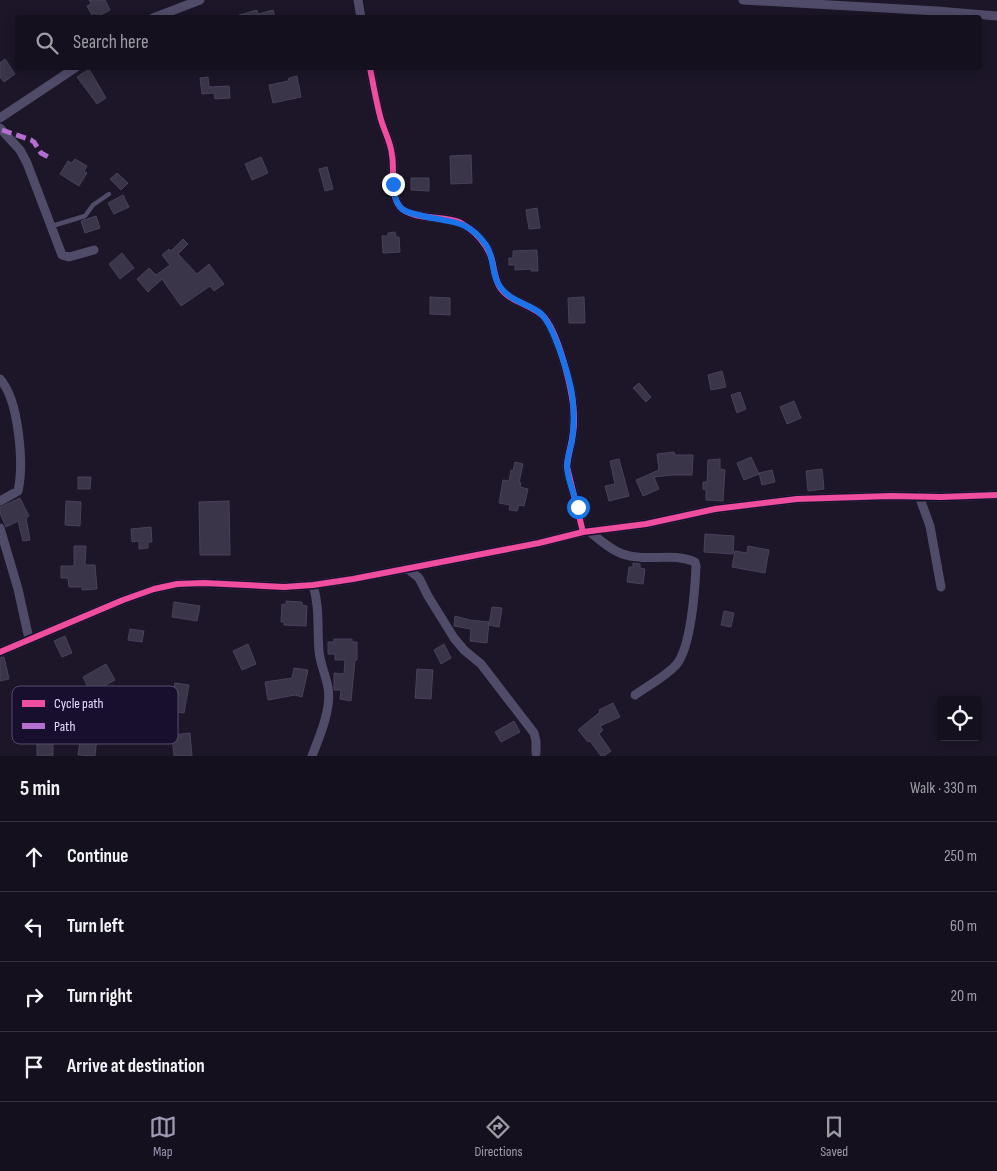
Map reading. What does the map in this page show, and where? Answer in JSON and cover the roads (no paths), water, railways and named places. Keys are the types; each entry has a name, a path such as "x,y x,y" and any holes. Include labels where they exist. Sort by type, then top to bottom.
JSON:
{"street":[{"path":"161,15 200,0"},
{"path":"358,0 361,15"},
{"path":"743,0 927,10 997,16"},
{"path":"0,118 72,70"},
{"path":"370,70 380,115 392,154 395,199 401,208 426,217 455,221 470,229 486,244 490,252 499,287 508,296 539,312 546,319 565,368 573,401 574,424 567,467 587,532 623,555 646,558 677,557 694,562 696,566 686,646 682,655 677,664 635,695"},
{"path":"0,128 20,150 27,163 62,255 69,257 94,250"},
{"path":"0,379 7,390 16,422 21,465 18,491 0,501"},
{"path":"0,652 123,600 154,589 177,584 204,583 284,586 313,585 353,580 587,532 646,524 715,509 797,499 845,496 997,495"},
{"path":"919,496 930,526 941,587"},
{"path":"0,528 18,589 29,639"},
{"path":"419,578 421,566"},
{"path":"408,569 419,578 454,638 464,650 481,664 534,733 536,753"},
{"path":"312,756 326,718 329,692 319,650 318,602 313,585"}],"lane":[{"path":"52,226 85,216 93,206 109,194"}]}
